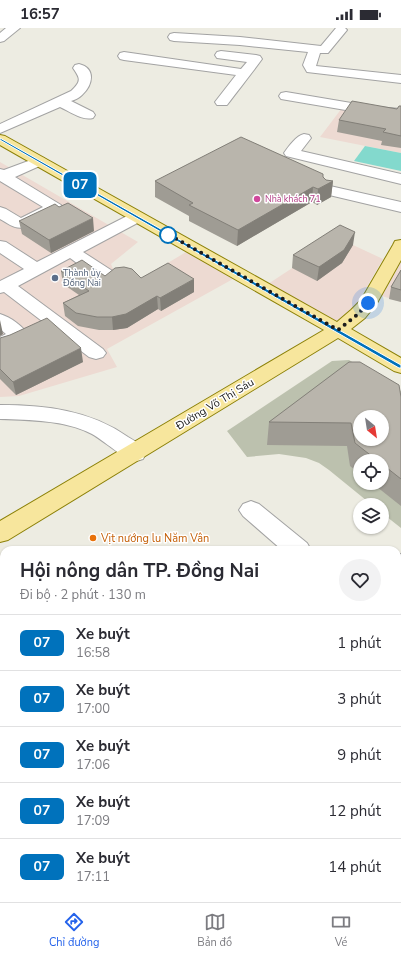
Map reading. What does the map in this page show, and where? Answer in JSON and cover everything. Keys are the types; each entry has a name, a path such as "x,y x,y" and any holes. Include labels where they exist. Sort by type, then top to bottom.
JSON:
{"main road":[{"path":"0,139 401,366"},
{"name":"Đường Võ Thị Sáu","path":"0,533 338,330 364,308 395,266 401,245"}],"street":[{"path":"0,38 11,28"},
{"path":"174,37 324,50 338,29"},
{"path":"222,102 267,44"},
{"path":"315,49 309,65 311,69 400,85"},
{"path":"212,54 256,59"},
{"path":"124,56 245,73"},
{"path":"0,129 76,94 84,84 86,74 79,68"},
{"path":"286,96 375,111 401,112"},
{"path":"61,102 88,115"},
{"path":"304,138 291,153 401,178"},
{"path":"4,180 38,161"},
{"path":"4,180 55,208 20,224 4,218"},
{"path":"330,191 401,207"},
{"path":"96,354 3,287 137,217"},
{"path":"0,246 36,270"},
{"path":"71,251 108,276"},
{"path":"0,320 19,335 0,345"},
{"path":"0,412 42,415 80,421 112,436 135,453"},
{"path":"251,510 294,546"}],"shaded area":[{"path":"342,108 401,114 401,153 320,137"},
{"path":"365,146 401,153 401,171 354,161"},
{"name":"Thành ủy Đồng Nai","path":"0,162 138,242 111,264 116,276 138,281 186,252 233,279 107,349 117,367 19,396 0,397"},
{"path":"338,238 383,259 358,302 336,322 268,284"},
{"path":"401,262 401,302 382,296"},
{"path":"349,360 401,391 401,528 389,519 389,498 363,498 354,490 389,490 389,454 353,454 353,490 319,463 306,458 279,454 247,457 227,431 332,361"}],"building":[{"path":"352,101 397,109 401,106 401,136 383,132 386,129 339,120"},
{"name":"Nhà khách 71","path":"241,137 323,174 323,177 326,180 333,181 318,189 313,187 238,230 189,205 193,203 155,181"},
{"path":"68,203 93,218 49,240 19,221 55,204 59,207"},
{"path":"340,225 355,232 344,250 319,267 293,255"},
{"path":"82,260 105,276 115,268 124,267 132,269 141,278 168,263 194,279 160,298 157,296 126,314 112,317 97,317 76,313 63,303 89,291 61,271"},
{"path":"401,270 401,290 391,287"},
{"path":"47,318 81,348 13,382 0,369 0,338"},
{"path":"349,362 360,362 399,385 401,397 401,479 389,470 389,454 369,454 359,446 389,446 389,410 353,410 353,433 351,423 269,422"}],"bus line":[{"name":"07","path":"0,139 401,366"}],"place":[{"name":"Nhà khách 71","path":"257,199"},
{"name":"Thành ủy Đồng Nai","path":"55,278"},
{"name":"Vịt nướng lu Năm Vân","path":"93,538"}],"route":[{"path":"168,235 166,233 338,330 358,314 368,303"}]}
